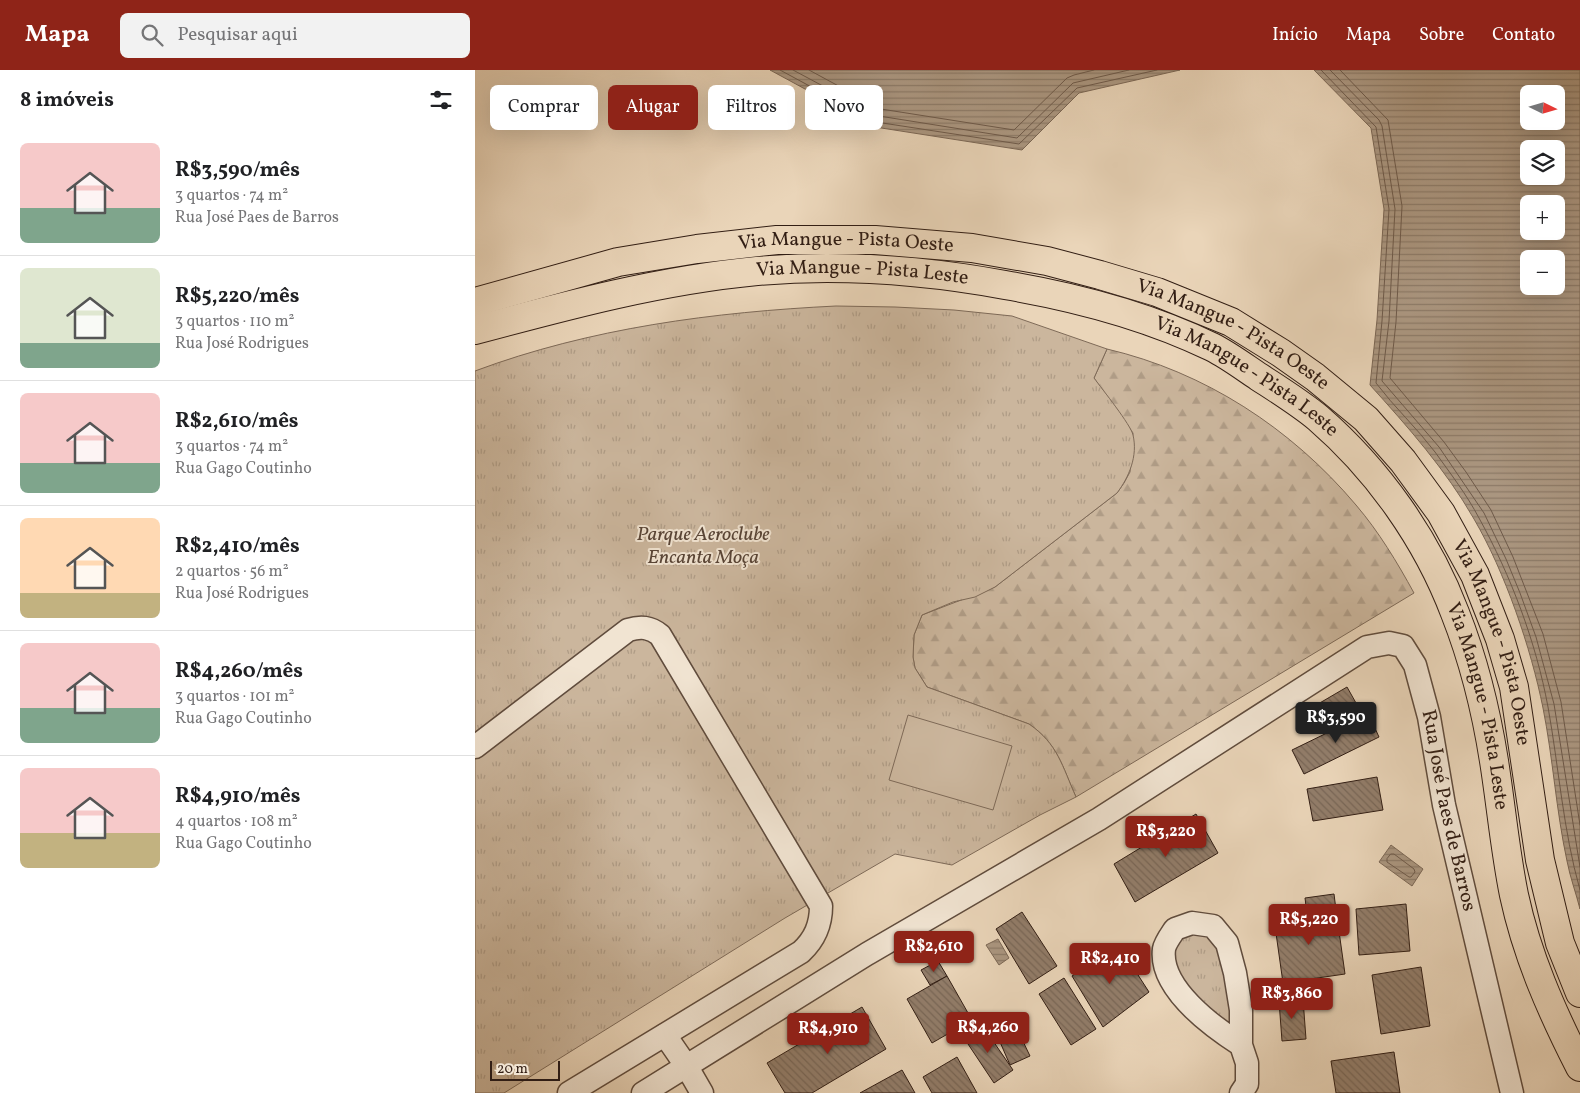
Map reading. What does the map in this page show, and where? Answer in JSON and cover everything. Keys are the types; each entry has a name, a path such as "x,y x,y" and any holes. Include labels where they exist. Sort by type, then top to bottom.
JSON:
{"main road":[{"name":"Via Mangue - Pista Oeste","path":"475,302 618,262 697,249 777,240 875,240 973,248 1047,261 1157,292 1231,322 1315,377 1366,419 1403,461 1441,513 1475,575 1500,638 1514,687 1540,860 1560,943 1580,993"},
{"name":"Via Mangue - Pista Leste","path":"475,330 622,292 758,271 848,268 953,275 1048,292 1107,307 1215,348 1283,392 1324,424 1355,454 1388,492 1434,566 1469,652 1483,701 1515,898 1535,966 1552,1013 1580,1067"}],"street":[{"path":"475,746 628,630 637,627 647,628 660,635 821,906 821,918 814,938 801,952 569,1093"},
{"name":"Rua José Paes de Barros","path":"643,1093 867,954 1099,819 1367,648 1389,643 1403,646 1415,665 1429,717 1444,805 1511,1093"},
{"path":"1241,1045 1214,1027 1197,1012 1181,994 1166,969 1164,948 1175,929 1192,923 1213,926 1227,944 1235,973 1241,1010 1241,1045 1247,1063 1247,1084 1241,1093"},
{"path":"665,1035 702,1093"}],"green space":[{"name":"Parque Aeroclube Encanta Moça","path":"836,306 954,310 1012,316 1107,349 1094,378 1127,423 1133,435 1134,443 1129,473 1117,493 995,587 975,597 953,602 922,615 914,635 913,657 915,668 927,687 1029,724 1047,739 1053,748 1076,797 1040,815 952,865 895,854 785,918 504,1093 475,1093 475,371 519,356 608,333 698,318"},
{"path":"1107,349 1143,359 1178,372 1212,388 1244,407 1303,451 1331,477 1356,505 1387,548 1414,593 1076,797 1053,748 1047,739 1029,724 927,687 915,668 913,657 914,635 922,615 995,587 1117,493 1124,483 1130,472 1133,433 1094,378"},
{"path":"908,715 1012,746 993,810 889,780"},
{"path":"1194,928 1222,945 1234,1036 1177,979 1167,949"}],"water":[{"path":"770,70 1180,70 1079,93 1022,150 883,128 883,85 805,85 805,89"},
{"path":"1314,70 1580,70 1580,909 1563,842 1538,685 1516,611 1506,586 1474,519 1451,483 1412,433 1370,385 1377,320 1384,209 1371,128"},
{"path":"1391,845 1423,869 1412,886 1379,862"},
{"path":"998,939 1009,958 999,965 986,945"}],"building":[{"path":"1347,687 1356,703 1328,720 1318,704"},
{"path":"1368,713 1379,737 1304,774 1292,750"},
{"path":"1377,777 1383,810 1313,821 1307,789"},
{"path":"1196,814 1218,853 1135,902 1114,864"},
{"path":"1334,894 1336,910 1307,914 1305,898"},
{"path":"1406,904 1410,951 1359,955 1356,909"},
{"path":"1336,910 1345,974 1283,983 1274,919"},
{"path":"1022,912 1057,966 1029,984 996,929"},
{"path":"1118,944 1149,992 1103,1027 1072,976"},
{"path":"938,961 947,976 930,985 921,970"},
{"path":"1421,967 1430,1026 1381,1034 1372,975"},
{"path":"947,976 972,1020 932,1043 907,999"},
{"path":"1064,978 1096,1029 1071,1045 1039,994"},
{"path":"1303,999 1306,1039 1282,1041 1279,1001"},
{"path":"862,1007 886,1049 812,1093 785,1093 767,1063"},
{"path":"982,1025 1013,1070 994,1083 964,1038"},
{"path":"1019,1033 1030,1056 1010,1065 1000,1042"},
{"path":"1394,1052 1400,1093 1336,1093 1331,1061"},
{"path":"957,1057 977,1093 932,1093 923,1077"},
{"path":"902,1070 915,1093 860,1093"}]}
